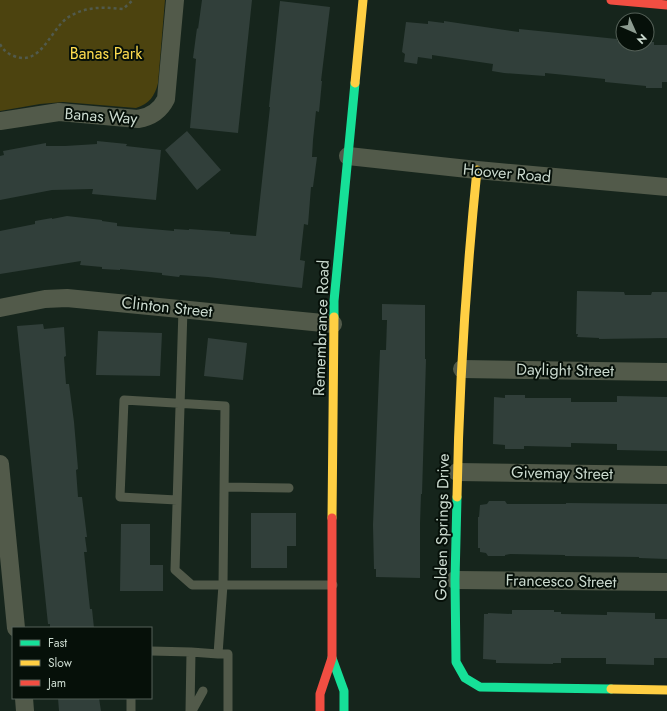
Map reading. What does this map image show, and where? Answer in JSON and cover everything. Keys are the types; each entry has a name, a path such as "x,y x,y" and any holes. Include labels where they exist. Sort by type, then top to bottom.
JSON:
{"street":[{"name":"Banas Way","path":"0,121 59,112 138,119 145,118 158,111 166,99 167,93 176,0"},
{"name":"Remembrance Road","path":"320,711 320,694 332,658 334,301 364,0"},
{"path":"611,0 667,5"},
{"name":"Hoover Road","path":"348,156 477,170 667,187"},
{"name":"Golden Springs Drive","path":"477,170 463,337 457,472 455,580 456,662 460,673 468,682 480,687 667,690"},
{"name":"Clinton Street","path":"0,308 45,299 67,298 334,324"},
{"name":"Daylight Street","path":"462,369 667,372"},
{"path":"0,464 16,627"},
{"name":"Givemay Street","path":"457,472 667,474"},
{"name":"Francesco Street","path":"455,580 667,582"},
{"name":"Remembrance Road","path":"332,658 344,691 344,711"},
{"path":"24,699 25,711"}],"lane":[{"path":"183,309 175,570 192,585 333,585"},
{"path":"177,500 120,497 124,400 225,406 223,585 218,654"},
{"path":"225,487 289,488"},
{"path":"152,651 228,654 228,711"},
{"path":"191,652 191,711"},
{"path":"191,711 202,691"},
{"path":"222,692 228,711"},
{"path":"131,699 131,711"}],"path":[{"path":"0,44 2,49 13,56 23,59 34,56 67,19 86,9 98,7 123,9 133,0"}],"green space":[{"name":"Banas Park","path":"0,0 165,0 158,83 153,96 148,102 136,108 63,102 40,104 0,111"}],"building":[{"path":"202,0 252,0 238,133 190,128 196,59 193,58"},
{"path":"280,1 330,7 321,81 319,112 316,111 313,140 312,157 317,157 313,187 311,187 308,225 304,224 300,260 305,261 302,288 208,277 180,275 179,277 162,275 162,273 102,269 102,267 80,265 81,261 0,274 0,231 35,224 35,221 52,218 67,216 117,223 117,226 174,231 174,229 189,229 230,232 230,234 256,236"},
{"path":"428,21 444,23 444,21 519,32 519,29 615,39 615,52 655,52 655,45 667,45 667,82 662,82 662,88 646,88 646,86 605,82 605,79 545,73 545,76 504,73 492,71 493,64 432,55 432,59 418,57 417,64 404,62 405,54 402,52 406,22 428,24"},
{"path":"187,131 221,170 197,190 165,150"},
{"path":"97,141 127,144 126,146 161,150 156,200 92,194 93,189 52,190 0,200 0,156 4,155 3,151 46,143 46,146 65,146 97,144"},
{"path":"577,291 624,292 625,295 651,295 652,292 667,292 667,338 599,339 577,337"},
{"path":"382,304 425,305 426,359 420,524 420,578 376,577 376,569 374,569 373,525 380,350 386,350 387,320 382,320"},
{"path":"43,324 44,329 64,327 66,384 69,384 74,422 78,469 76,470 78,497 82,497 87,537 85,537 87,552 84,552 90,609 92,609 94,627 50,627 50,624 48,624 17,326"},
{"path":"98,331 162,333 160,376 96,375"},
{"path":"208,338 247,343 243,380 204,376"},
{"path":"505,395 525,395 525,398 571,398 571,402 617,402 617,396 667,397 667,451 617,450 617,444 571,443 571,447 524,446 524,449 505,449 505,445 493,444 494,397 505,398"},
{"path":"489,501 505,501 507,504 667,504 667,559 510,554 505,556 488,556 486,553 480,552 480,548 478,548 478,517 480,505 487,504"},
{"path":"251,513 296,513 296,546 287,546 287,568 251,568"},
{"path":"121,524 150,524 150,565 163,565 163,591 120,591"},
{"path":"512,610 554,610 554,612 561,612 561,614 607,615 607,612 655,613 655,619 667,619 667,658 654,658 654,665 606,664 606,658 561,658 561,663 553,664 496,663 496,660 483,659 484,614 512,614"},
{"path":"58,699 99,699 101,711 59,711"}],"traffic: fast":[{"path":"334,317 334,301 355,83"},
{"path":"457,497 455,580 456,662 465,678 480,687 611,689"},
{"path":"332,658 344,691 344,711"}],"traffic: slow":[{"path":"355,83 363,0"},
{"path":"457,497 459,415 477,170"},
{"path":"332,518 334,317"},
{"path":"611,689 667,690"}],"traffic: jam":[{"path":"611,0 667,5"},
{"path":"320,711 320,694 332,658 332,518"}]}
